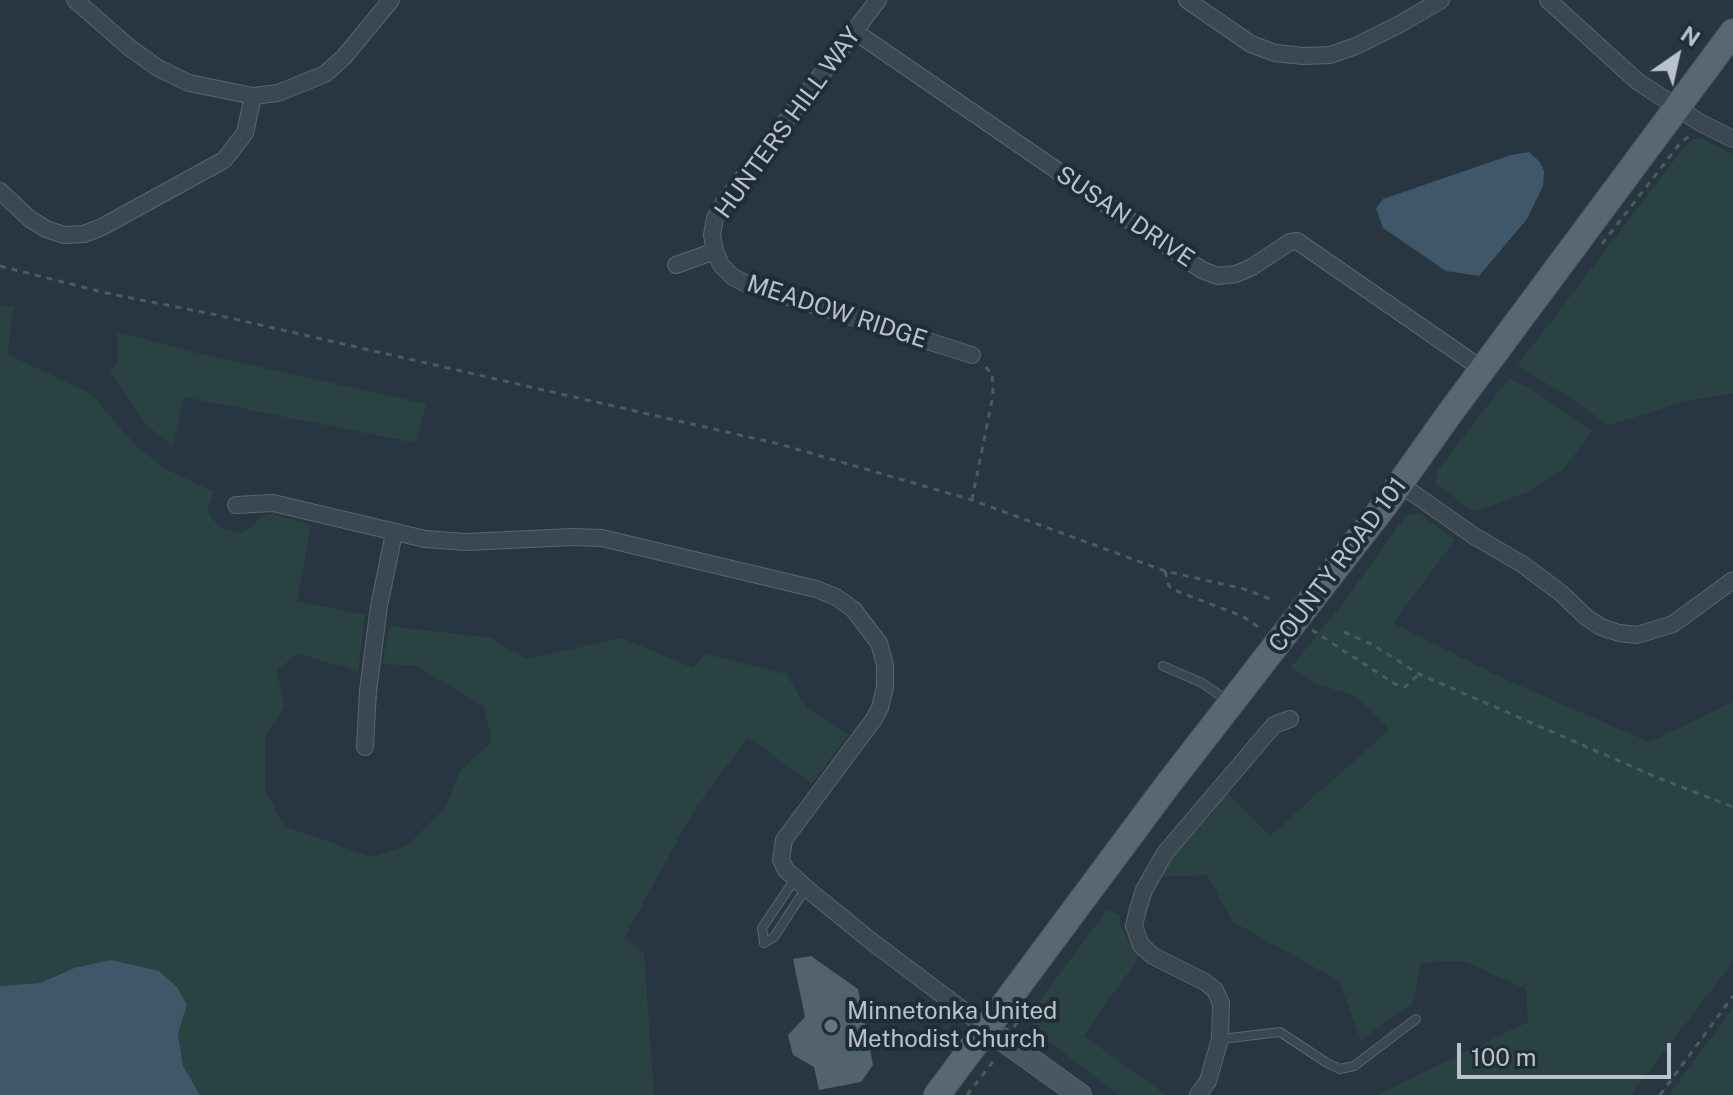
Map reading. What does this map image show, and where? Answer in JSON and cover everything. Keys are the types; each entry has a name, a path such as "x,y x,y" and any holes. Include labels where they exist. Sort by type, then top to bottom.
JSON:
{"main road":[{"name":"COUNTY ROAD 101","path":"937,1095 996,1035 1085,894 1400,484 1733,32"}],"street":[{"path":"75,0 158,68 189,83 253,96 278,93 325,74 344,57 391,0"},
{"name":"HUNTERS HILL WAY","path":"715,251 712,235 715,218 723,204 878,0"},
{"path":"1187,0 1251,44 1275,53 1303,56 1330,55 1356,46 1441,0"},
{"path":"1548,0 1637,81 1677,108 1733,139"},
{"name":"SUSAN DRIVE","path":"854,31 1202,270 1218,276 1236,274 1290,242 1297,241 1482,369"},
{"path":"0,191 30,219 46,229 64,235 84,234 224,160 245,133 253,96"},
{"path":"676,265 715,251"},
{"name":"MEADOW RIDGE","path":"715,251 721,265 733,277 747,284 972,355"},
{"path":"1400,484 1474,536 1522,564 1561,593 1586,617 1601,627 1619,633 1637,635 1673,624 1733,580"},
{"path":"236,505 273,503 394,533 466,542 602,538 816,589 836,597 853,609 879,643 885,687 874,719 784,840 781,860 786,870 801,884 996,1035 1080,1095"},
{"path":"365,747 368,691 379,606 394,533"},
{"path":"1198,1095 1208,1081 1220,1039 1221,1003 1215,990 1153,956 1141,945 1134,926 1144,890 1165,853 1274,725 1290,719"}],"lane":[{"path":"1163,666 1202,683 1232,704"},
{"path":"801,884 774,937 764,943 762,928 801,884"},
{"path":"1220,1039 1280,1032 1340,1069 1354,1066 1416,1019"}],"path":[{"path":"0,266 106,293 217,315 779,444 972,500 1165,571 1244,589 1270,599"},
{"path":"972,355 992,373 993,395 972,500"},
{"path":"1165,571 1169,586 1174,590 1242,616 1262,629"},
{"path":"1312,630 1395,684 1405,687 1419,674"},
{"path":"1344,632 1373,645 1419,674 1733,807"},
{"path":"1660,1095 1733,996"},
{"path":"967,1095 996,1060 996,1035 1031,1002"}],"green space":[{"path":"1694,139 1703,139 1733,154 1733,393 1692,400 1608,425 1517,366 1685,146"},
{"path":"0,304 14,307 7,354 91,394 139,449 168,470 214,492 207,509 213,520 224,529 240,533 263,515 273,514 311,525 297,601 365,615 358,672 298,653 277,671 284,707 265,736 265,789 284,826 372,857 408,845 445,808 459,773 492,741 484,707 417,666 382,664 390,626 491,638 526,659 622,638 693,668 706,654 786,674 807,708 848,735 812,784 748,737 693,812 624,938 644,953 654,1095 200,1095 183,1066 178,1034 187,1005 74,968 40,983 0,986"},
{"path":"118,332 193,352 426,404 416,443 184,397 173,446 146,425 110,371 118,362"},
{"path":"1509,378 1530,388 1592,431 1564,469 1525,493 1474,512 1435,483 1438,470"},
{"path":"1419,513 1455,540 1393,623 1500,677 1649,742 1733,702 1733,962 1631,1095 1377,1095 1528,1022 1526,989 1464,961 1421,963 1413,1003 1361,1040 1339,981 1233,922 1207,875 1162,877 1174,855 1227,792 1270,836 1389,730 1369,708 1350,694 1316,684 1291,667 1344,602 1402,521 1409,515"},
{"path":"1108,909 1120,916 1120,924 1128,940 1141,954 1084,1036 1166,1095 1119,1095 1032,1029 1034,1008"},
{"path":"1733,1008 1733,1095 1671,1095 1671,1092"}],"water":[{"path":"1529,152 1540,162 1544,171 1543,186 1527,219 1479,276 1446,271 1383,228 1376,208 1383,199 1511,155"},
{"path":"111,960 159,971 177,987 187,1005 178,1034 183,1066 200,1095 0,1095 0,986 40,983 74,968"}],"building":[{"name":"Minnetonka United Methodist Church","path":"811,956 858,989 873,1065 861,1082 819,1090 814,1067 793,1055 788,1035 805,1017 793,959"}],"place":[{"name":"Minnetonka United Methodist Church","path":"831,1026"}]}
